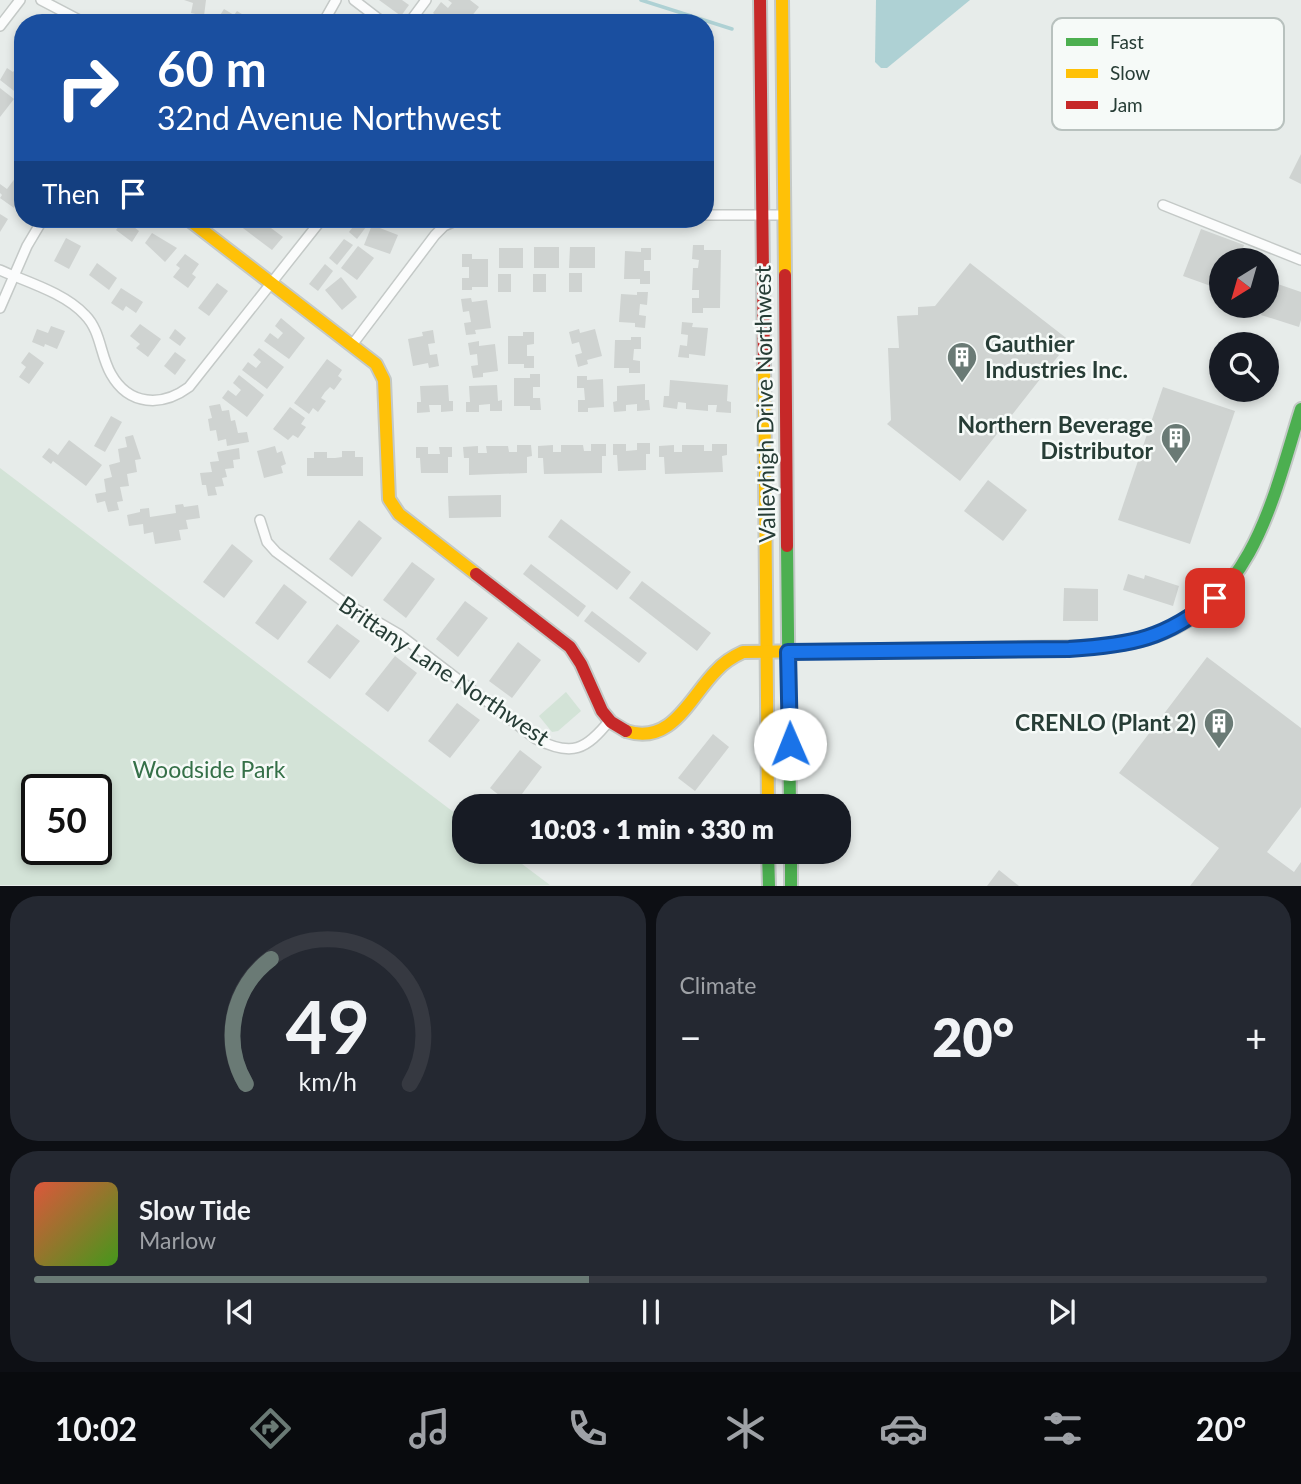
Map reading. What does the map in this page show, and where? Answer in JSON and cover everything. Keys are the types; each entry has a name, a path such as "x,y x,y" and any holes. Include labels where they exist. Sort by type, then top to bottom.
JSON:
{"main road":[{"name":"Valleyhigh Drive Northwest","path":"760,0 768,794"},
{"name":"Valleyhigh Drive Northwest","path":"782,0 790,794"},
{"path":"200,228 376,365 384,380 386,482 389,499 398,514 570,647 582,664 600,707 610,720 631,733 648,734 664,730 677,720 727,659 743,652 1069,649 1123,644 1163,633 1196,614 1215,598 1241,568 1267,516 1300,419"},
{"path":"768,864 769,886"},
{"path":"791,864 791,886"}],"street":[{"path":"0,26 20,0"},
{"path":"41,0 68,14"},
{"path":"354,0 372,14"},
{"path":"1163,205 1301,260"},
{"path":"714,215 784,215"},
{"path":"0,308 38,228"},
{"path":"0,270 71,304 86,316 93,325 110,372 117,383 148,401 162,402 189,387 315,228"},
{"path":"352,345 442,228"},
{"name":"Brittany Lane Northwest","path":"260,520 267,542 276,552 345,603 400,635 536,738 559,749 578,747 589,744 610,720"}],"green space":[{"name":"Woodside Park","path":"0,468 452,811 452,864 522,864 550,885 0,885"},
{"path":"566,692 581,711 558,731 552,732 539,716"}],"water":[{"path":"876,0 970,0 887,68 881,68 875,62"}],"building":[{"path":"184,0 206,0 204,14 191,13 193,3"},
{"path":"379,0 402,0 409,5 402,14 398,14"},
{"path":"448,0 470,0 479,7 473,14 433,13 441,2 448,8 452,3"},
{"path":"7,68 13,72 14,91 0,80"},
{"path":"0,88 14,99 0,117"},
{"path":"1301,154 1301,184 1289,178"},
{"path":"14,180 14,208 0,198 0,184 7,189"},
{"path":"0,214 8,219 0,232"},
{"path":"135,228 139,231 132,242 116,230"},
{"path":"243,228 271,228 283,237 272,250"},
{"path":"352,228 365,228 357,239 349,232"},
{"path":"371,228 380,228 398,235 390,254 364,245"},
{"path":"1201,229 1244,245 1243,248 1209,248 1209,285 1183,276"},
{"path":"152,233 177,248 165,262 145,243"},
{"path":"66,238 81,246 69,269 54,261"},
{"path":"344,239 353,245 337,265 329,258"},
{"path":"693,245 704,245 704,250 721,250 720,308 703,308 703,313 692,313 692,298 699,298 699,290 692,290 693,268 698,268 699,260 692,259"},
{"path":"358,246 374,258 357,280 341,268"},
{"path":"534,247 559,247 559,268 534,268"},
{"path":"570,247 595,247 595,268 569,268"},
{"path":"499,248 523,248 523,268 499,268"},
{"path":"641,248 651,248 651,260 644,260 644,271 650,271 650,284 640,284 640,279 624,279 625,251 641,252"},
{"path":"185,254 199,264 192,274 196,277 188,288 173,277 180,268 176,265"},
{"path":"462,254 472,254 472,259 488,259 488,287 462,290 462,278 469,278 469,267 462,267"},
{"path":"97,263 117,278 109,290 89,275"},
{"name":"Gauthier Industries Inc.","path":"970,263 1070,341 960,481 887,424 891,420 888,348 899,348 897,316 918,315 918,307 935,306"},
{"path":"325,264 333,271 318,291 309,284"},
{"path":"569,273 582,273 582,292 569,292"},
{"path":"498,274 511,274 511,292 498,292"},
{"path":"533,274 546,274 546,292 533,292"},
{"path":"341,277 357,297 342,310 325,290"},
{"path":"217,283 228,291 209,316 198,308"},
{"path":"1279,284 1301,292 1299,327 1270,318 1279,318"},
{"path":"121,288 143,302 136,313 126,306 123,311 111,303"},
{"path":"637,292 648,292 647,305 640,304 639,315 646,316 645,328 635,327 635,323 619,322 621,294 637,295"},
{"path":"471,298 472,302 487,300 491,328 475,330 476,334 466,335 464,323 471,322 469,311 463,312 461,299"},
{"path":"281,318 305,338 289,359 264,341 270,333 278,339 283,333 275,326"},
{"path":"682,322 693,323 692,327 708,328 705,356 689,354 689,358 678,357 680,345 687,346 688,335 681,334"},
{"path":"140,324 161,339 148,357 136,348 140,344 130,336"},
{"path":"51,326 65,331 57,349 32,342 37,329 48,333"},
{"path":"175,329 186,338 180,346 169,338"},
{"path":"579,329 580,333 595,329 602,356 587,360 588,364 578,367 575,355 582,353 579,342 572,344 569,332"},
{"path":"433,330 435,343 428,344 430,355 437,354 439,366 429,368 428,363 413,366 408,339 423,336 422,332"},
{"path":"523,332 534,332 534,344 527,345 527,356 534,356 534,368 524,368 524,364 508,364 508,336 523,336"},
{"path":"631,337 641,337 641,349 634,349 633,360 640,361 640,373 629,373 629,368 614,368 615,340 631,340"},
{"path":"479,341 479,346 495,344 498,371 483,373 483,377 473,378 471,366 478,365 477,354 470,355 468,343"},
{"path":"259,348 284,367 267,389 242,370 248,362 256,368 261,362 253,355"},
{"path":"29,352 44,363 29,384 19,377 26,367 21,363"},
{"path":"175,352 186,360 175,375 164,366"},
{"path":"327,359 342,370 338,376 342,379 334,390 330,387 325,392 321,398 326,401 318,412 313,408 309,414 294,403"},
{"path":"530,374 540,374 540,387 533,387 533,398 540,398 541,410 530,410 530,406 514,406 514,378 530,378"},
{"path":"239,375 264,395 247,417 222,398 228,390 236,396 241,390 233,383"},
{"path":"577,376 587,376 587,380 603,379 604,407 578,412 578,400 585,400 584,388 577,388"},
{"path":"670,380 728,385 727,401 731,402 731,413 716,412 717,405 708,405 708,411 686,409 686,403 678,402 677,409 663,407 664,396 669,396"},
{"path":"645,384 645,400 649,400 650,410 637,411 637,404 626,405 626,411 614,412 613,402 617,401 617,386"},
{"path":"448,385 453,411 441,412 441,405 429,405 430,412 417,413 417,402 421,402 420,386"},
{"path":"497,385 502,411 490,411 490,404 479,405 479,412 466,412 466,402 470,402 469,386"},
{"name":"Northern Beverage Distributor","path":"1163,387 1235,411 1190,544 1118,520"},
{"path":"220,404 222,411 229,410 231,421 235,420 238,433 247,432 249,442 227,446 226,439 218,441 216,430 210,431 208,419 212,418 209,406"},
{"path":"290,407 305,418 301,424 306,427 298,438 293,435 288,440 273,429"},
{"path":"111,416 122,422 105,452 94,446"},
{"path":"133,435 141,459 135,460 137,472 127,474 129,486 120,487 123,501 117,502 119,510 108,512 105,501 97,503 95,494 106,492 104,479 112,477 109,465 120,462 118,449 127,447 125,437"},
{"path":"69,440 102,465 86,486 53,461 51,464 42,457 49,448 58,455"},
{"path":"637,443 650,443 650,454 646,454 646,470 618,471 613,444 626,444 626,451 637,450"},
{"path":"591,444 606,444 606,456 602,456 602,473 544,474 543,458 538,458 538,446 553,445 553,452 561,452 561,445 583,445 584,451 591,451"},
{"path":"712,444 727,444 727,455 722,456 723,472 665,474 664,457 659,457 659,446 674,445 674,452 682,452 682,445 704,445 704,451 712,451"},
{"path":"517,445 531,445 532,456 527,457 527,473 469,475 469,458 464,458 463,447 478,446 478,453 487,453 486,446 508,446 509,452 517,452"},
{"path":"275,446 277,453 282,451 286,464 281,466 283,473 264,478 257,451"},
{"path":"416,447 428,447 428,454 440,454 439,447 452,447 452,457 448,457 448,473 421,473"},
{"path":"239,448 240,459 233,460 234,468 225,469 227,477 222,478 224,486 215,487 217,495 208,496 200,473 212,472 210,462 219,461 217,452"},
{"path":"342,451 355,451 355,457 363,457 363,476 307,476 307,458 314,458 314,452 327,452 327,458 335,458 342,457"},
{"path":"988,480 1027,510 1003,541 964,511"},
{"path":"501,495 501,517 449,518 448,496"},
{"path":"183,504 184,507 198,505 200,518 186,520 188,529 179,530 181,540 155,544 153,532 144,534 143,524 129,526 127,515 140,512 140,509 149,508 150,517 176,513 175,505"},
{"path":"561,519 631,572 617,590 548,537"},
{"path":"359,520 382,538 352,577 329,559"},
{"path":"232,544 253,561 224,598 203,582"},
{"path":"412,562 435,579 406,618 383,600"},
{"path":"531,564 586,606 578,617 523,574"},
{"path":"1128,574 1144,579 1145,575 1179,586 1173,606 1123,590"},
{"path":"642,581 711,633 697,651 629,598"},
{"path":"284,584 307,602 278,640 255,623"},
{"path":"1064,588 1098,589 1098,621 1063,621"},
{"path":"465,601 488,618 458,657 436,639"},
{"path":"592,611 647,653 639,663 584,621"},
{"path":"337,624 360,641 330,679 307,662"},
{"path":"518,642 541,660 512,698 489,681"},
{"path":"395,656 417,673 388,712 365,694"},
{"name":"CRENLO (Plant 2)","path":"1207,657 1301,728 1301,807 1267,852 1294,872 1301,862 1301,886 1190,886 1219,848 1119,773"},
{"path":"457,703 480,720 450,758 428,741"},
{"path":"713,734 729,747 695,791 678,778"},
{"path":"520,750 542,767 522,794 498,794 490,788"},
{"path":"999,870 1019,886 987,886"}],"waterway":[{"path":"641,0 685,14"},
{"path":"714,23 732,29"}],"traffic: fast":[{"path":"1090,647 1136,641 1163,633 1194,616 1220,594 1240,568 1256,539 1270,507 1301,409"},
{"path":"787,546 790,794"},
{"path":"768,864 769,886"},
{"path":"791,864 791,886"}],"traffic: slow":[{"path":"782,0 785,275"},
{"path":"200,228 376,364 384,380 389,499 399,514 476,574"},
{"path":"764,367 768,794"},
{"path":"626,731 642,734 656,732 668,725 719,668 743,652 1090,647"}],"traffic: jam":[{"path":"760,0 764,367"},
{"path":"785,275 787,546"},
{"path":"476,574 570,647 581,664 602,711 611,722 626,731"}],"place":[{"name":"Gauthier Industries Inc.","path":"962,384"},
{"name":"Northern Beverage Distributor","path":"1176,465"},
{"name":"CRENLO (Plant 2)","path":"1219,750"}],"route":[{"path":"790,744 788,652 1069,649 1108,646 1163,633 1196,614 1215,598"}]}
